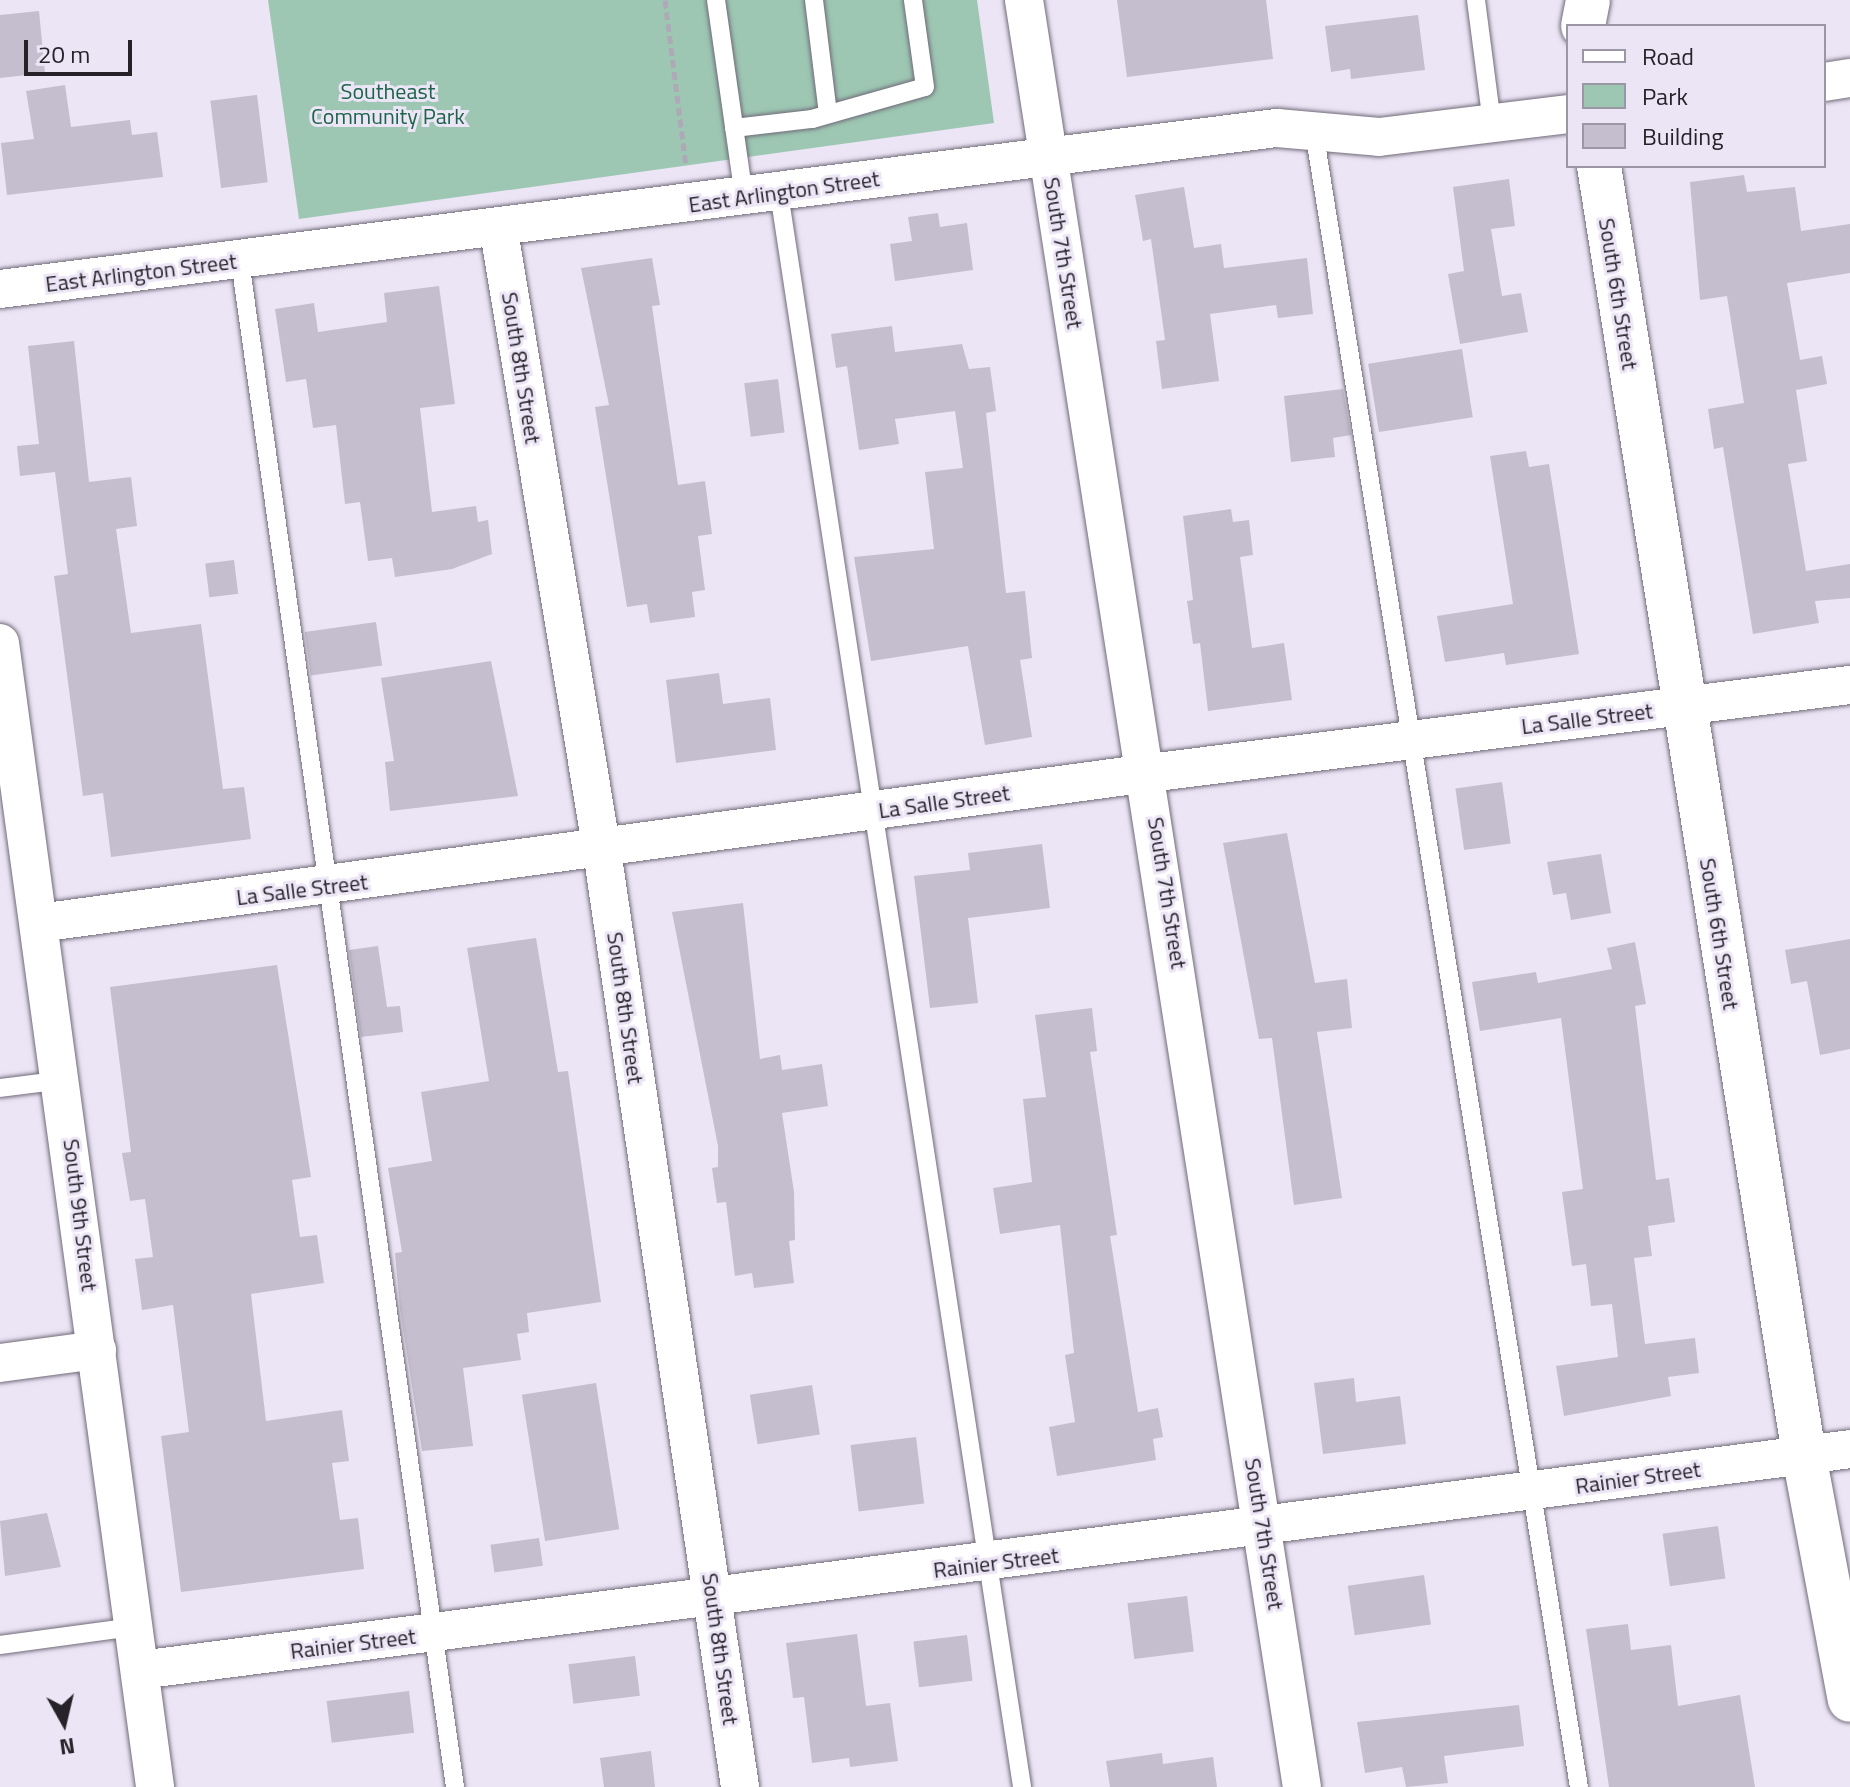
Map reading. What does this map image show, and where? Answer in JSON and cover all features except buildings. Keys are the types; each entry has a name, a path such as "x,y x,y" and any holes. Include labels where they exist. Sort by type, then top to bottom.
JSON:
{"street":[{"name":"South 7th Street","path":"1024,0 1046,156 1149,773 1302,1787"},
{"path":"1583,24 1588,0"},
{"path":"1826,82 1850,78"},
{"name":"East Arlington Street","path":"0,289 499,231 1046,156 1277,128 1379,137 1566,114"},
{"name":"South 6th Street","path":"1599,168 1682,707 1804,1455 1850,1700"},
{"name":"South 8th Street","path":"499,231 602,851 740,1787"},
{"name":"South 9th Street","path":"0,643 11,808 39,923 63,1080 155,1787"},
{"name":"La Salle Street","path":"39,923 602,851 1149,773 1850,685"},
{"path":"0,1363 97,1350"},
{"name":"Rainier Street","path":"140,1670 1263,1529 1850,1449"}],"lane":[{"path":"716,0 734,128 761,195 873,813 1022,1787"},
{"path":"814,0 828,114"},
{"path":"734,128 828,114 925,87 913,0"},
{"path":"1476,0 1492,124"},
{"path":"1314,131 1415,740 1579,1787"},
{"path":"240,261 323,887 455,1787"},
{"path":"0,1088 63,1080"},
{"path":"0,1645 134,1627"}],"path":[{"path":"665,0 691,204"}],"green space":[{"name":"Southeast Community Park","path":"268,0 977,0 994,123 299,219"}]}
